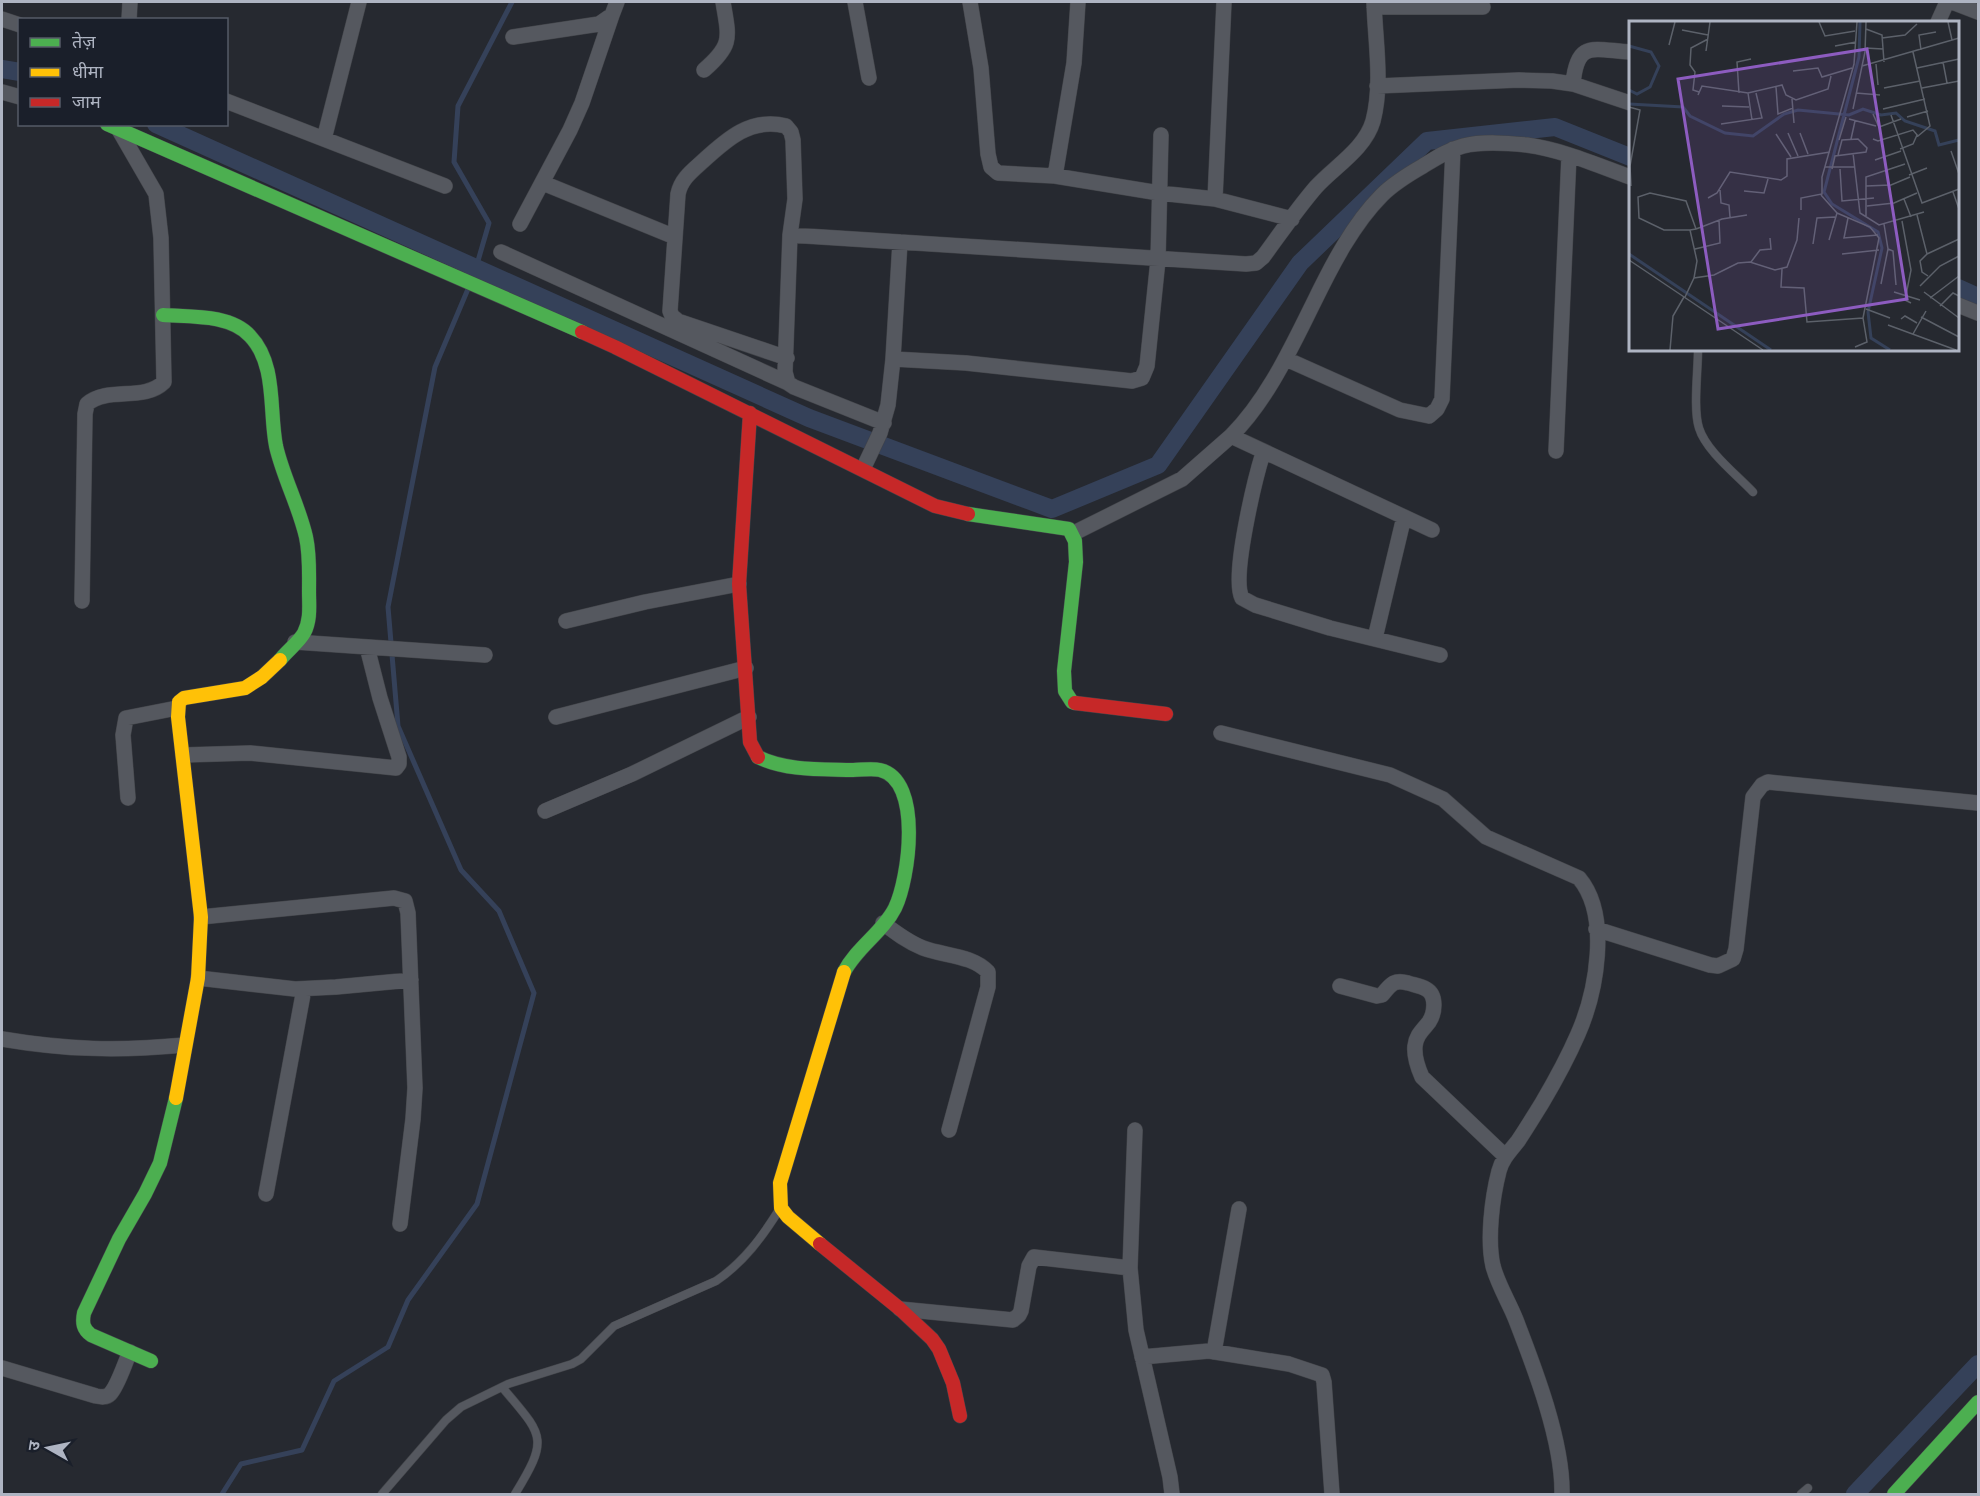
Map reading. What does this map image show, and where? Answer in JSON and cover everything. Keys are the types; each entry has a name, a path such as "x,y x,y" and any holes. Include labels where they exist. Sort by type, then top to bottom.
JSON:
{"street":[{"path":"129,18 130,2"},
{"path":"324,139 359,2"},
{"path":"704,70 719,57 725,48 727,29 723,2"},
{"path":"855,2 869,78"},
{"path":"970,2 981,68 991,167 998,172 1055,176 1159,193 1215,199 1292,219"},
{"path":"1055,176 1074,63 1078,2"},
{"path":"1215,199 1224,2"},
{"path":"1938,21 1947,2"},
{"path":"1952,2 1978,12"},
{"path":"790,235 1158,260 1246,264 1256,262 1263,257 1316,187 1360,145 1368,133 1373,121 1377,86 1374,4 1483,7"},
{"path":"513,37 599,24 614,8"},
{"path":"520,224 582,103 614,8"},
{"path":"2,19 18,24"},
{"path":"1574,84 1575,65 1583,53 1591,50 1629,52"},
{"path":"1377,86 1519,80 1574,84 1629,103"},
{"path":"2,92 18,96"},
{"path":"228,102 445,186"},
{"path":"787,358 678,321 672,316 670,302 678,194 683,179 735,133 768,123 786,126 793,140 795,199 790,235 787,358 785,372 788,383"},
{"path":"113,127 615,347 750,413 866,463 913,496 935,506 976,516 1063,527 1074,533 1076,567 1064,678 1068,697 1072,702 1081,704 1167,714"},
{"path":"82,601 87,404 98,396 151,390 164,382 161,238 156,194 113,127"},
{"path":"893,359 966,363 1132,381 1142,378 1148,366 1158,260 1161,135"},
{"path":"1074,533 1182,479 1246,420 1286,358 1328,275 1363,218 1382,194 1398,181 1441,154 1479,143 1526,145 1569,155 1629,177"},
{"path":"1286,358 1400,410 1429,416 1437,409 1442,399 1453,149"},
{"path":"1556,451 1569,155"},
{"path":"543,183 675,237"},
{"path":"866,463 882,428 893,359 900,242"},
{"path":"501,252 882,428"},
{"path":"1959,305 1978,313"},
{"path":"151,1361 91,1335 84,1330 82,1323 84,1313 118,1239 145,1194 160,1163 171,1124 198,978 201,917 177,708 179,702 184,698 246,688 255,683 308,627 309,617 309,566 306,536 276,443 266,367 260,350 252,337 241,328 228,323 163,315"},
{"path":"750,413 739,584 750,742 754,754 760,759 789,766 880,770 899,783 904,794 909,825 903,887 894,910 857,950 842,975 780,1183 781,1208 788,1217 900,1309 932,1339 939,1349 953,1383 960,1416"},
{"path":"1231,436 1263,453 1432,530"},
{"path":"1263,453 1249,502 1238,584 1242,598 1255,605 1330,628 1440,655"},
{"path":"1375,638 1404,517"},
{"path":"566,621 645,602 739,584"},
{"path":"295,642 485,656"},
{"path":"183,755 250,753 396,768 399,764 399,757 380,698 372,647"},
{"path":"556,717 746,668"},
{"path":"128,798 123,735 126,718 177,708"},
{"path":"545,811 632,774 749,717"},
{"path":"1221,733 1390,775 1443,800 1486,837 1579,878 1587,887 1593,904 1597,963 1577,1035 1542,1102 1517,1142 1505,1156 1498,1172 1490,1231 1493,1265 1529,1356 1553,1433 1560,1460 1562,1494"},
{"path":"1596,929 1710,965 1718,966 1732,959 1736,949 1754,797 1762,785 1768,783 1978,803"},
{"path":"201,917 399,899 405,901 411,980 414,1098 400,1224"},
{"path":"883,923 922,948 966,959 988,972 988,987 949,1130"},
{"path":"198,978 274,988 304,989 411,980"},
{"path":"1340,986 1377,996 1382,995 1393,982 1398,981 1428,989 1434,1002 1433,1012 1430,1021 1417,1038 1415,1047 1418,1068 1422,1077 1505,1156"},
{"path":"266,1194 304,989"},
{"path":"2,1039 50,1047 110,1051 185,1045"},
{"path":"1135,1130 1130,1268 1136,1329 1172,1494"},
{"path":"1214,1352 1239,1209"},
{"path":"900,1309 1013,1320 1021,1311 1029,1266 1034,1257 1130,1268"},
{"path":"2,1368 105,1397 111,1394 130,1352"},
{"path":"1142,1357 1214,1352 1289,1364 1322,1376 1332,1494"},
{"path":"1894,1494 1978,1402"}],"lane":[{"path":"1698,351 1697,415 1699,429 1714,452 1753,492"},
{"path":"382,1494 460,1407 502,1387 572,1364 581,1359 614,1326 716,1281 730,1271 762,1237 781,1208"},
{"path":"502,1387 538,1434 538,1446 531,1469 515,1494"},
{"path":"1801,1494 1808,1488"}],"waterway":[{"path":"473,278 489,223 454,162 458,106 512,2"},
{"path":"2,69 18,72"},
{"path":"160,126 809,418 1052,509 1158,465 1300,263 1427,141 1555,127 1629,157"},
{"path":"1959,288 1978,297"},
{"path":"222,1494 241,1464 302,1450 334,1381 388,1347 408,1300 477,1204 534,993 499,911 461,870 398,726 388,607 435,367 468,289"},
{"path":"1855,1494 1978,1364"}],"traffic: fast":[{"path":"112,126 582,332"},
{"path":"163,315 209,318 232,324 250,336 259,347 264,360 270,388 276,446 303,525 309,558 308,623 302,636 280,660"},
{"path":"968,514 1069,529 1075,541 1076,562 1064,671 1065,691 1075,703"},
{"path":"758,757 780,765 804,768 880,770 894,778 902,792 907,810 909,832 905,876 900,894 890,917 849,963 844,972"},
{"path":"151,1361 91,1335 85,1328 83,1317 119,1239 160,1163 176,1098"},
{"path":"1894,1494 1978,1402"}],"traffic: slow":[{"path":"176,1098 198,978 201,917 178,717 179,702 184,698 245,688 262,677 280,660"},
{"path":"820,1244 788,1217 781,1208 780,1183 844,972"}],"traffic: jam":[{"path":"582,332 935,506 968,514"},
{"path":"750,413 739,584 750,742 758,757"},
{"path":"1075,703 1166,714"},
{"path":"820,1244 900,1309 932,1339 939,1349 953,1383 960,1416"}]}
